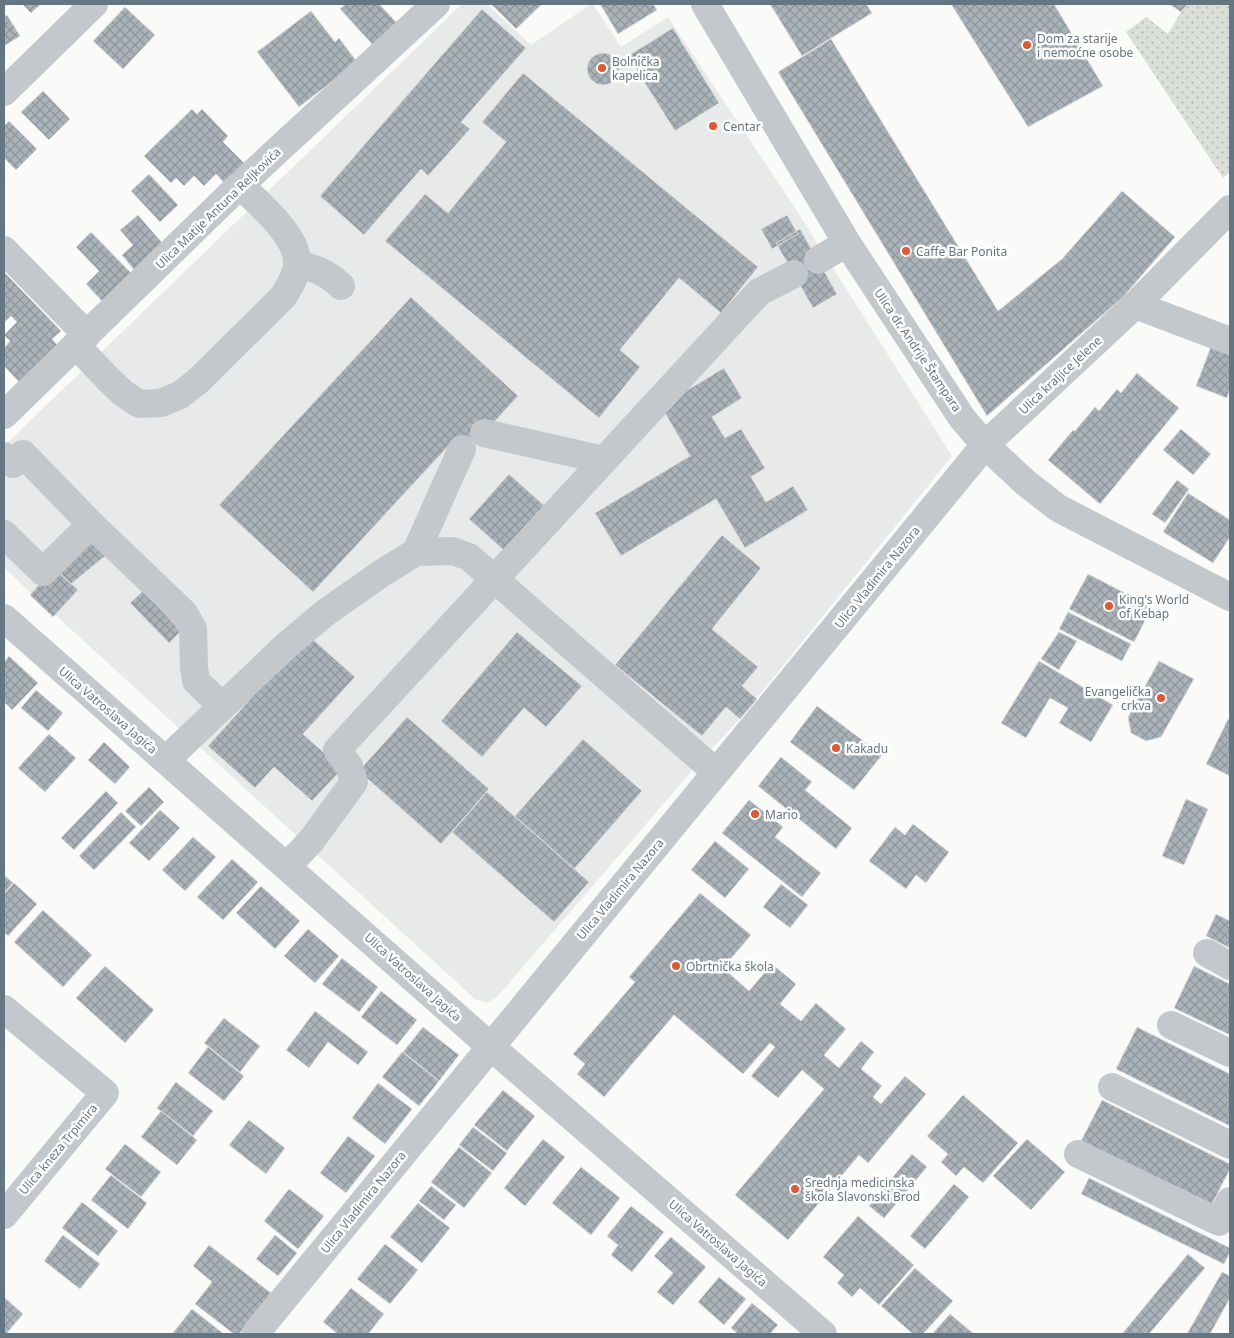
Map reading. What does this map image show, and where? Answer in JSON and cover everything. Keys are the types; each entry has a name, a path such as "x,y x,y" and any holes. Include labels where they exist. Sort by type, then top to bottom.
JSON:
{"street":[{"path":"4,92 94,4"},
{"name":"Ulica Matije Antuna Reljkovića","path":"4,415 240,185 436,4"},
{"name":"Ulica dr. Andrije Štampara","path":"705,4 847,244 962,418 986,445 1026,483 1058,508 1230,597"},
{"path":"4,250 81,340 116,387 139,404 161,404 180,395 198,381 283,297 292,281 297,264 288,234 240,185"},
{"name":"Ulica kraljice Jelene","path":"986,445 1135,305 1230,209"},
{"path":"818,260 847,244"},
{"path":"297,264 318,269 331,276 341,286"},
{"path":"288,866 311,841 354,782 349,766 337,750 759,292 794,274"},
{"path":"1135,305 1230,341"},
{"path":"484,433 604,460"},
{"name":"Ulica Vladimira Nazora","path":"255,1334 986,445"},
{"path":"416,552 462,449"},
{"path":"7,464 24,454 91,524 184,612 193,629 196,681 222,706"},
{"path":"4,534 44,572 91,524"},
{"path":"166,760 287,645 325,613 416,552 453,551 470,557 716,772"},
{"name":"Ulica Vatroslava Jagića","path":"4,618 288,866 490,1046 822,1334"},
{"name":"Ulica kneza Trpimira","path":"4,1009 105,1093 4,1214"},
{"path":"1171,1025 1230,1053"},
{"path":"1112,1087 1230,1145"},
{"path":"1078,1154 1220,1222 1230,1201"}],"shaded area":[{"path":"462,4 487,4 531,45 591,4 593,4 621,47 668,17 795,208 952,456 740,719 702,759 497,997 487,1003 475,999 4,568 4,446"},
{"path":"1188,4 1230,4 1230,172 1223,178 1126,32 1146,17 1168,34"}],"building":[{"path":"22,4 41,4 31,13"},
{"path":"346,4 379,4 398,24 374,46 340,9"},
{"path":"491,4 542,4 516,29"},
{"path":"600,4 653,4 657,10 618,34"},
{"path":"770,4 866,4 872,13 802,56"},
{"name":"Dom za starije i nemoćne osobe","path":"951,4 1054,4 1103,86 1028,127"},
{"path":"1169,4 1188,4 1181,12"},
{"path":"125,7 155,35 123,69 93,41"},
{"path":"482,9 526,48 461,122 470,129 428,176 421,169 364,235 320,196"},
{"path":"311,11 335,42 339,38 357,62 299,107 257,52"},
{"path":"7,15 20,36 4,46 4,17"},
{"path":"673,28 719,103 675,131 628,56"},
{"path":"831,39 998,311 1062,259 1122,191 1175,237 1123,297 987,416 778,72"},
{"name":"Bolnička kapelica","path":"603,53 609,54 614,58 618,63 618,75 614,80 609,84 603,85 597,84 592,80 588,75 587,69 588,63 592,58 597,54"},
{"path":"523,73 758,267 721,313 679,278 620,350 640,367 599,418 385,241 425,194 448,213 506,142 482,122"},
{"path":"43,91 70,119 49,140 21,112"},
{"path":"192,109 197,114 202,109 228,136 223,142 246,165 226,185 216,174 204,186 194,176 184,186 176,178 171,183 144,156"},
{"path":"9,121 37,149 16,170 4,158 4,126"},
{"path":"149,174 178,205 160,222 131,191"},
{"path":"138,215 164,245 135,271 122,255 133,245 120,230"},
{"path":"787,215 798,234 772,249 761,229"},
{"path":"800,229 837,294 813,308 776,243"},
{"path":"91,232 131,273 102,301 86,284 99,271 76,247"},
{"path":"4,272 61,331 52,339 59,347 21,384 4,366 4,348 10,341 4,335 17,322 11,316 4,323"},
{"path":"411,297 518,396 466,453 453,441 313,592 219,505"},
{"path":"1213,341 1230,348 1230,388 1227,398 1196,386"},
{"path":"724,368 742,398 712,417 725,438 741,429 765,468 751,477 766,502 793,486 808,510 745,548 716,499 621,556 595,513 690,456 661,406"},
{"path":"1137,373 1179,408 1100,504 1048,460 1095,407 1099,411 1117,389 1121,393"},
{"path":"1181,429 1211,454 1193,475 1163,450"},
{"path":"509,474 548,509 508,554 469,519"},
{"path":"1177,480 1189,489 1165,523 1152,514"},
{"path":"1188,493 1230,520 1230,537 1213,563 1163,532"},
{"path":"722,535 761,568 712,629 758,667 742,686 757,699 740,719 726,707 702,736 615,665"},
{"path":"91,537 105,556 71,584 54,568"},
{"path":"54,568 78,590 53,617 30,595"},
{"path":"1088,574 1152,607 1134,642 1069,609"},
{"path":"143,591 181,631 169,643 130,603"},
{"path":"1068,612 1131,644 1122,661 1059,629"},
{"path":"517,632 582,686 546,727 524,708 482,757 441,721"},
{"path":"1059,632 1077,641 1059,670 1041,659"},
{"path":"308,635 355,677 303,734 342,769 312,801 274,767 255,788 208,746"},
{"path":"9,656 38,683 12,710 4,702 4,662"},
{"path":"1039,661 1113,705 1091,742 1059,723 1068,708 1050,698 1026,738 1001,723"},
{"name":"Evangelička crkva","path":"1159,661 1194,679 1161,737 1146,741 1131,733 1128,717"},
{"path":"36,690 63,713 48,731 21,708"},
{"name":"Kakadu","path":"817,706 882,755 854,790 790,742"},
{"path":"407,717 489,789 441,844 359,771"},
{"path":"1228,719 1230,721 1230,776 1206,764"},
{"path":"49,734 76,758 45,792 18,768"},
{"path":"583,739 642,791 574,869 515,816"},
{"path":"104,742 130,767 115,784 88,760"},
{"path":"781,757 812,782 805,790 852,828 836,849 758,786"},
{"path":"149,787 164,802 141,826 125,811"},
{"path":"106,791 118,803 74,850 61,838"},
{"path":"487,792 589,882 554,922 452,832"},
{"path":"1186,799 1208,809 1184,865 1162,856"},
{"path":"749,800 783,827 775,837 821,873 802,897 722,833"},
{"path":"160,810 180,828 149,861 129,843"},
{"path":"121,812 136,827 94,870 79,856"},
{"path":"913,824 949,852 926,883 916,875 906,889 869,861 895,827 905,835"},
{"path":"193,837 216,857 185,891 162,870"},
{"path":"715,841 749,869 725,898 691,870"},
{"path":"232,859 258,882 223,920 197,897"},
{"path":"4,875 13,883 4,893"},
{"path":"14,883 37,904 8,936 4,932 4,894"},
{"path":"781,884 808,905 790,928 763,907"},
{"path":"261,886 300,921 275,949 236,913"},
{"path":"700,893 751,935 723,968 749,991 772,964 796,984 780,1004 801,1021 816,1003 846,1029 824,1055 839,1068 861,1041 874,1052 861,1069 882,1086 873,1097 881,1104 905,1076 926,1094 868,1163 859,1155 788,1240 735,1195 824,1089 802,1070 778,1098 751,1076 775,1047 770,1043 743,1074 674,1015 604,1097 577,1074 585,1064 573,1054 635,982 629,977"},
{"path":"43,910 92,955 63,987 14,942"},
{"path":"1216,914 1230,921 1230,948 1206,936"},
{"path":"308,929 339,956 315,983 284,956"},
{"path":"342,958 378,987 359,1012 322,984"},
{"path":"105,966 154,1010 125,1043 76,998"},
{"path":"1194,966 1230,984 1230,1035 1174,1008"},
{"path":"381,991 417,1020 397,1045 361,1017"},
{"path":"315,1011 368,1052 358,1065 328,1042 309,1068 286,1050"},
{"path":"224,1018 260,1046 240,1072 204,1043"},
{"path":"423,1027 459,1055 439,1081 403,1052"},
{"path":"1137,1027 1230,1074 1230,1126 1116,1069"},
{"path":"208,1047 244,1076 224,1101 188,1073"},
{"path":"402,1052 439,1081 419,1106 382,1077"},
{"path":"176,1082 213,1111 193,1136 157,1108"},
{"path":"378,1083 412,1109 385,1144 352,1118"},
{"path":"503,1090 535,1116 507,1151 474,1125"},
{"path":"963,1095 1018,1143 983,1183 964,1167 956,1176 941,1162 948,1154 927,1136"},
{"path":"1102,1100 1230,1164 1230,1169 1211,1206 1081,1141"},
{"path":"161,1111 197,1140 177,1165 141,1137"},
{"path":"249,1120 285,1148 266,1174 229,1145"},
{"path":"473,1127 507,1153 493,1171 459,1145"},
{"path":"348,1136 375,1156 346,1193 320,1173"},
{"path":"543,1139 565,1157 525,1206 504,1188"},
{"path":"1027,1139 1065,1172 1031,1210 993,1176"},
{"path":"125,1144 161,1172 141,1197 105,1169"},
{"path":"459,1147 492,1173 464,1208 431,1182"},
{"path":"912,1154 927,1167 884,1218 869,1206"},
{"path":"581,1167 620,1198 591,1235 552,1203"},
{"path":"111,1175 147,1203 128,1229 91,1200"},
{"path":"1089,1178 1230,1248 1224,1264 1081,1194"},
{"path":"954,1184 969,1197 925,1249 910,1236"},
{"path":"431,1186 456,1205 444,1220 419,1201"},
{"path":"289,1189 324,1216 298,1249 264,1221"},
{"path":"82,1202 118,1231 98,1256 62,1228"},
{"path":"418,1203 450,1228 422,1263 390,1237"},
{"path":"631,1206 664,1232 632,1272 611,1255 618,1245 607,1236"},
{"path":"858,1216 914,1265 879,1305 860,1288 852,1297 837,1283 844,1275 823,1257"},
{"path":"63,1235 100,1264 80,1289 44,1261"},
{"path":"275,1235 297,1253 278,1276 256,1259"},
{"path":"671,1237 706,1267 673,1305 657,1292 673,1273 654,1256"},
{"path":"385,1244 418,1270 390,1304 357,1279"},
{"path":"209,1245 271,1293 239,1334 234,1334 195,1304 212,1282 193,1266"},
{"path":"1188,1254 1205,1268 1149,1334 1122,1334"},
{"path":"915,1268 953,1301 923,1334 913,1334 881,1306"},
{"path":"1222,1272 1230,1276 1230,1298 1210,1334 1187,1334"},
{"path":"719,1277 746,1299 724,1325 698,1302"},
{"path":"351,1288 384,1314 368,1334 338,1334 323,1322"},
{"path":"4,1297 23,1314 6,1334 4,1334"},
{"path":"752,1303 778,1325 770,1334 738,1334 731,1328"},
{"path":"192,1309 224,1334 172,1334"},
{"path":"950,1314 974,1334 932,1334"}],"place":[{"name":"Dom za starije i nemoćne osobe","path":"1027,45"},
{"name":"Bolnička kapelica","path":"602,68"},
{"name":"Centar","path":"713,126"},
{"name":"Caffe Bar Ponita","path":"906,251"},
{"name":"King's World of Kebap","path":"1109,606"},
{"name":"Evangelička crkva","path":"1161,698"},
{"name":"Kakadu","path":"836,748"},
{"name":"Mario","path":"755,814"},
{"name":"Obrtnička škola","path":"676,966"},
{"name":"Srednja medicinska škola Slavonski Brod","path":"795,1189"}]}
